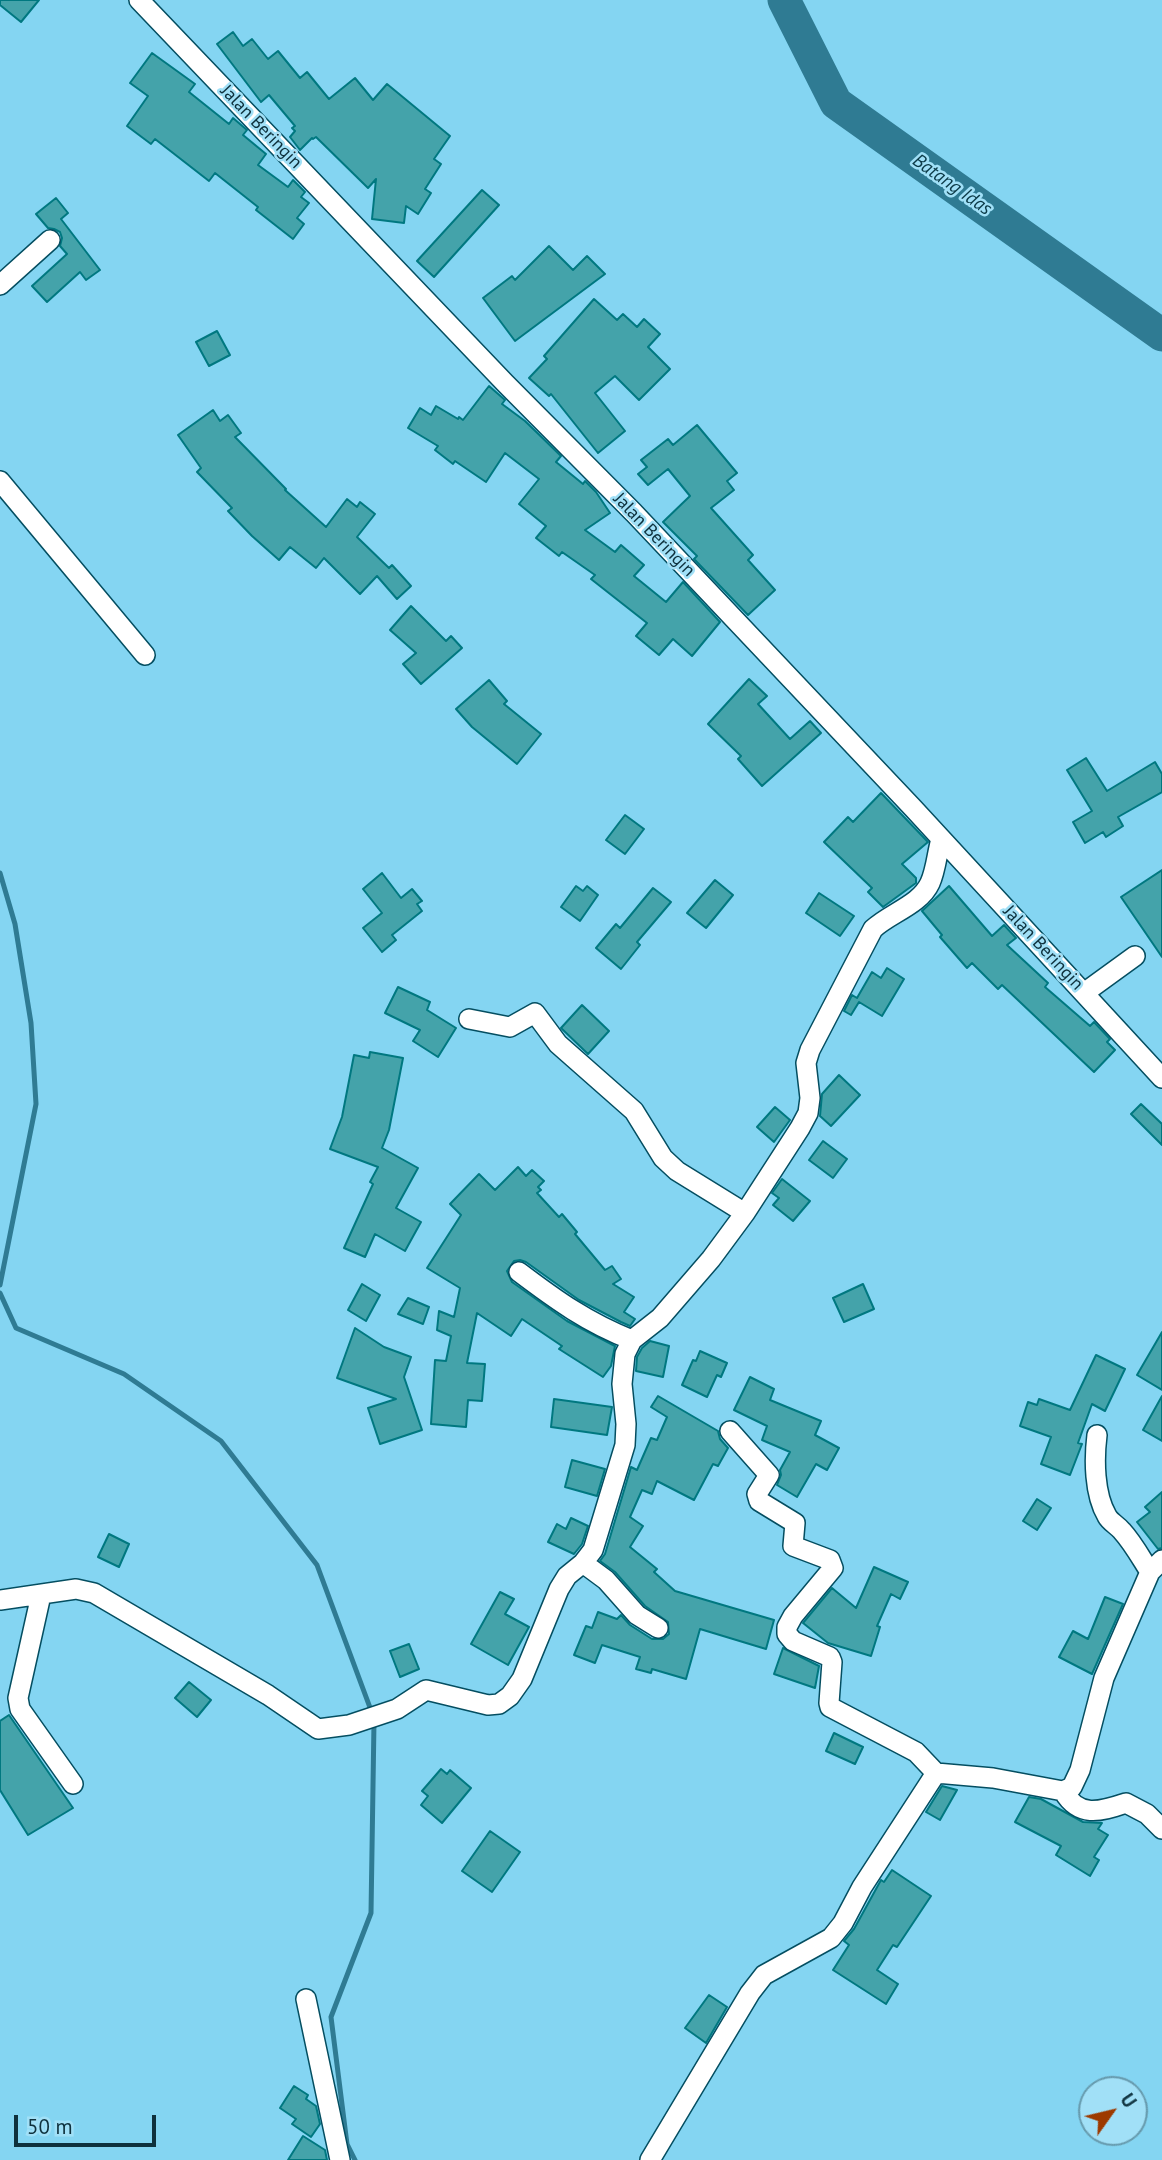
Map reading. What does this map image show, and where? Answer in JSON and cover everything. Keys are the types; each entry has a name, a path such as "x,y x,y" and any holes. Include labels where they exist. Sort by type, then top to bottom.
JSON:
{"street":[{"name":"Jalan Beringin","path":"138,0 505,383 634,513 1084,993 1158,1064"},
{"path":"0,285 50,240"},
{"path":"0,481 145,655"},
{"path":"0,1600 76,1589 94,1592 268,1695 311,1726 324,1730 349,1725 397,1709 426,1690 488,1705 499,1704 510,1696 522,1679 559,1590 567,1576 583,1563 593,1550 597,1539 625,1445 622,1368 632,1340 660,1318 711,1259 745,1213 808,1113 810,1098 806,1063 810,1051 873,929 884,918 915,900 930,882 941,839"},
{"path":"1084,993 1135,956"},
{"path":"469,1019 510,1027 535,1013 558,1044 634,1111 663,1158 677,1171 745,1213"},
{"path":"519,1272 572,1311 604,1329 632,1340"},
{"path":"730,1431 769,1475 757,1494 759,1501 795,1523 793,1546 830,1560 832,1564 833,1568 787,1627 787,1634 793,1641 830,1657 830,1707 916,1752 936,1773 993,1778 1063,1791 1072,1787 1078,1778 1096,1718 1104,1678 1156,1566 1108,1519 1102,1507 1096,1462 1097,1435"},
{"path":"583,1563 606,1580 637,1615 657,1628"},
{"path":"41,1595 18,1698 20,1709 73,1784"},
{"path":"650,2160 750,1993 764,1975 831,1938 844,1923 862,1887 936,1773"},
{"path":"1063,1791 1069,1802 1082,1809 1103,1811 1126,1803 1147,1814 1162,1829"},
{"path":"306,1999 340,2160"}],"building":[{"path":"0,0 39,0 21,22 0,5"},
{"path":"233,32 243,46 252,39 268,59 278,51 300,78 307,72 329,99 355,78 373,100 387,84 450,136 434,159 441,164 425,189 431,193 418,214 406,206 404,223 372,219 376,179 368,188 316,137 300,150 290,137 295,126 269,95 261,102 217,44"},
{"path":"152,53 195,84 189,92 229,124 233,118 247,130 243,135 266,154 258,165 288,187 293,180 305,192 301,197 309,203 297,218 304,224 293,239 215,173 209,181 155,139 151,144 127,126 148,96 130,83"},
{"path":"482,190 499,205 434,277 417,261"},
{"path":"56,198 68,213 61,219 100,270 86,280 80,272 47,302 32,286 67,254 60,246 60,232 48,228 36,214"},
{"path":"549,246 573,270 587,256 605,274 515,341 483,298 512,276 515,280"},
{"path":"594,299 617,320 623,314 637,327 644,319 660,334 648,347 670,369 639,400 615,376 595,393 625,431 598,453 551,394 549,396 529,378 547,359 544,356"},
{"path":"217,331 230,355 209,366 196,342"},
{"path":"489,386 505,400 502,404 525,421 561,456 556,462 583,484 585,481 596,492 610,513 585,530 615,552 621,545 644,565 634,576 666,602 683,582 720,622 692,656 673,639 659,655 636,636 647,623 591,579 595,575 562,552 559,556 536,538 546,526 519,504 539,479 505,453 486,482 455,461 453,464 435,450 438,446 408,428 420,408 431,415 436,406 463,420"},
{"path":"213,410 220,421 228,415 241,433 235,437 285,490 326,527 347,499 357,507 360,502 375,514 357,537 389,568 392,565 411,586 397,599 377,576 360,594 324,558 316,568 290,547 279,560 252,536 228,511 232,508 197,472 201,468 178,435"},
{"path":"697,425 737,473 727,481 734,490 711,508 753,555 748,560 775,590 748,615 694,559 697,556 663,522 690,496 668,469 648,485 638,474 647,467 641,460 668,439 673,445"},
{"path":"411,606 446,641 451,636 462,648 421,684 403,664 416,653 390,630"},
{"path":"749,679 767,696 758,704 790,739 810,721 821,733 762,786 738,759 741,756 708,724"},
{"path":"489,680 507,701 504,704 541,734 517,764 472,727 456,709"},
{"path":"1086,758 1107,791 1155,762 1162,774 1162,792 1118,817 1123,826 1106,837 1103,832 1085,843 1073,822 1092,811 1067,770"},
{"path":"881,793 928,842 902,864 916,878 916,883 883,907 868,892 872,888 824,842 848,817 853,822"},
{"path":"625,815 644,829 625,854 606,840"},
{"path":"1162,870 1162,957 1121,897"},
{"path":"382,873 401,898 412,889 422,901 417,904 422,911 392,935 396,940 382,952 363,928 382,913 363,889"},
{"path":"715,880 733,895 706,928 687,913"},
{"path":"576,886 583,891 587,886 598,895 580,921 561,907"},
{"path":"949,886 992,936 1004,925 1016,938 1007,945 1048,983 1045,987 1090,1026 1094,1022 1110,1039 1107,1042 1115,1050 1094,1072 1002,985 998,989 972,963 967,968 940,937 942,935 922,911"},
{"path":"653,888 671,902 637,942 640,945 621,969 596,948 616,924 620,928"},
{"path":"819,893 854,916 840,936 806,913"},
{"path":"887,968 904,979 882,1016 859,1002 851,1015 844,1011 852,995 857,998 872,972 881,978"},
{"path":"398,987 430,1002 427,1010 456,1028 438,1057 413,1041 420,1030 385,1013"},
{"path":"582,1005 609,1031 588,1054 561,1028"},
{"path":"370,1052 403,1058 389,1130 382,1148 418,1168 396,1208 421,1222 405,1251 375,1234 365,1257 344,1248 378,1167 330,1149 342,1117 354,1055 369,1058"},
{"path":"839,1075 860,1095 831,1126 820,1116 822,1094"},
{"path":"1141,1104 1162,1124 1162,1145 1131,1114"},
{"path":"775,1107 790,1120 774,1142 757,1127"},
{"path":"823,1141 847,1159 833,1178 809,1160"},
{"path":"518,1167 526,1176 532,1170 544,1181 538,1187 541,1190 537,1193 559,1217 562,1214 605,1270 612,1266 621,1279 613,1284 634,1297 624,1312 635,1319 630,1326 621,1322 579,1300 526,1262 514,1261 507,1271 512,1282 567,1321 615,1346 611,1366 603,1377 559,1349 562,1346 522,1319 511,1336 477,1313 467,1363 485,1364 482,1401 468,1400 466,1427 431,1424 435,1360 446,1361 451,1336 437,1330 439,1311 454,1317 460,1288 427,1268 461,1215 450,1204 479,1174 495,1190"},
{"path":"782,1179 810,1201 793,1221 773,1205 779,1198 772,1193"},
{"path":"362,1284 380,1295 366,1321 348,1310"},
{"path":"863,1284 874,1309 844,1322 833,1298"},
{"path":"408,1298 429,1307 423,1324 398,1314"},
{"path":"355,1328 384,1347 411,1357 404,1377 422,1430 380,1444 368,1408 396,1399 337,1378"},
{"path":"1162,1332 1162,1390 1137,1375"},
{"path":"650,1341 669,1346 663,1377 636,1371 637,1357"},
{"path":"700,1351 727,1363 721,1377 717,1375 707,1397 682,1385"},
{"path":"1096,1355 1125,1369 1105,1411 1092,1404 1078,1443 1082,1444 1070,1475 1041,1464 1051,1437 1020,1426 1028,1402 1037,1405 1039,1399 1070,1410"},
{"path":"750,1377 774,1389 770,1400 821,1421 815,1435 839,1448 827,1470 816,1464 797,1497 777,1485 780,1470 790,1452 762,1440 767,1426 734,1410"},
{"path":"658,1396 718,1431 720,1439 728,1448 718,1466 713,1464 694,1500 657,1481 652,1494 642,1490 630,1517 643,1526 630,1547 657,1569 654,1572 675,1591 774,1620 766,1649 700,1629 686,1679 652,1669 651,1673 636,1669 640,1657 602,1645 595,1663 574,1655 586,1626 592,1628 598,1612 617,1619 621,1615 630,1625 652,1639 663,1639 669,1634 668,1622 645,1606 615,1572 600,1561 605,1554 631,1467 637,1470 651,1438 657,1440 667,1417 651,1407"},
{"path":"1162,1396 1162,1441 1143,1430"},
{"path":"554,1399 612,1407 607,1435 551,1427"},
{"path":"572,1460 605,1469 597,1496 565,1487"},
{"path":"1162,1492 1162,1548 1158,1549 1137,1522 1150,1512 1145,1507"},
{"path":"1037,1499 1051,1508 1037,1530 1023,1521"},
{"path":"571,1518 588,1526 582,1544 574,1554 548,1542 557,1524 566,1529"},
{"path":"109,1534 129,1544 119,1567 98,1557"},
{"path":"874,1567 908,1582 900,1599 891,1594 877,1626 880,1627 871,1656 828,1643 803,1623 832,1588 856,1608"},
{"path":"500,1592 514,1599 505,1614 529,1627 508,1665 471,1644"},
{"path":"1105,1597 1123,1604 1092,1674 1059,1657 1073,1631 1088,1639"},
{"path":"409,1644 419,1669 400,1677 390,1651"},
{"path":"783,1648 819,1666 815,1688 774,1674"},
{"path":"189,1682 211,1700 197,1717 175,1698"},
{"path":"9,1715 73,1808 28,1835 0,1790 0,1721"},
{"path":"834,1733 863,1747 855,1764 826,1751"},
{"path":"441,1769 447,1774 450,1770 471,1788 442,1823 421,1805 428,1796 422,1791"},
{"path":"942,1786 957,1790 940,1820 926,1812"},
{"path":"1029,1797 1041,1799 1083,1822 1102,1823 1098,1829 1108,1835 1094,1857 1099,1860 1090,1876 1056,1855 1061,1846 1015,1822"},
{"path":"490,1831 520,1852 492,1892 462,1871"},
{"path":"892,1870 931,1896 897,1947 893,1945 877,1970 898,1984 886,2004 833,1970 849,1945 844,1941 854,1929 881,1880 884,1882"},
{"path":"709,1995 727,2007 706,2043 685,2028"},
{"path":"294,2086 308,2095 306,2099 316,2106 320,2124 311,2137 292,2124 296,2119 280,2108"},
{"path":"303,2136 325,2150 327,2160 288,2160"}],"waterway":[{"name":"Batang Idas","path":"784,0 836,103 1162,335"},
{"path":"0,873 15,924 31,1023 36,1104 0,1285"},
{"path":"0,1293 16,1328 124,1374 221,1441 317,1565 372,1713"},
{"path":"355,2160 347,2144 331,2017 371,1913 374,1722"}]}
